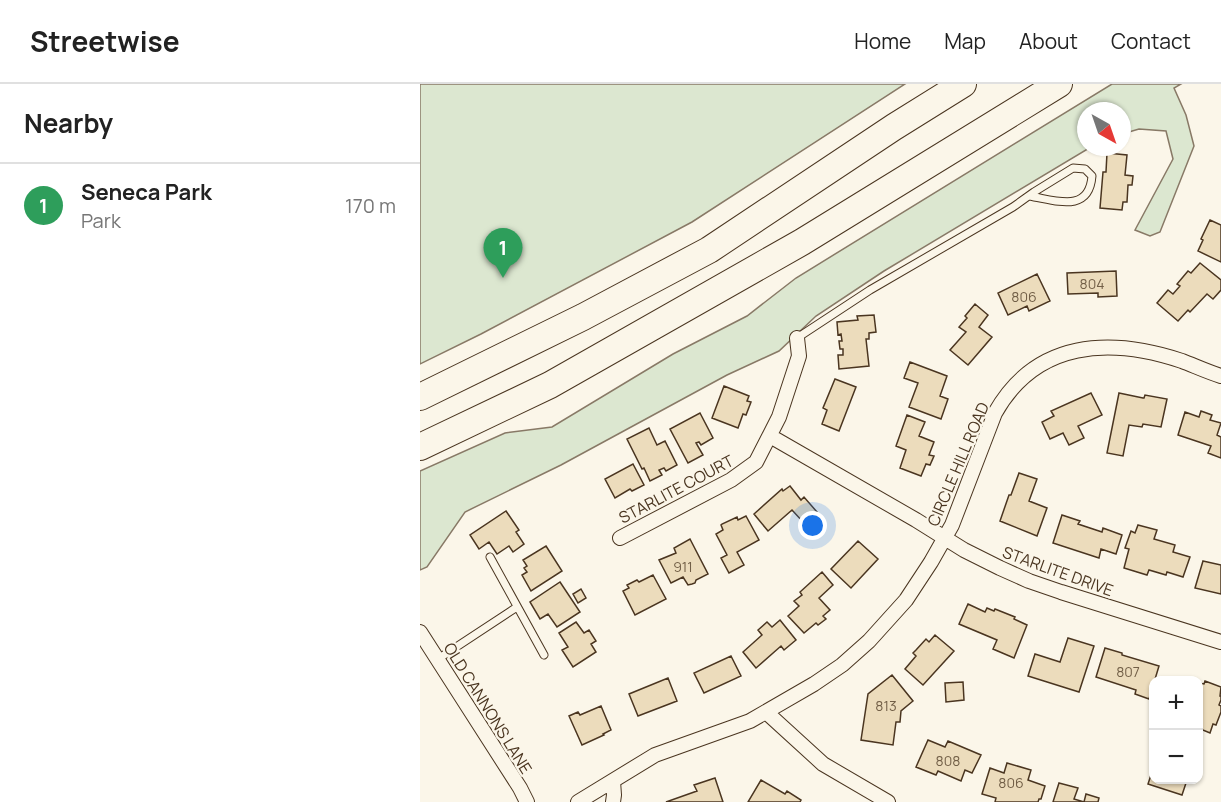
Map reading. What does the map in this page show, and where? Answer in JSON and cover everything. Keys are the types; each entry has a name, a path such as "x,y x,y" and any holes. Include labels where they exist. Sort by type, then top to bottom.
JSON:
{"highway":[{"path":"420,398 583,317 709,250 963,84"},
{"path":"420,447 550,385 702,299 802,242 1059,84"}],"street":[{"name":"STARLITE COURT","path":"620,538 731,480 756,462 779,417 799,356 797,338"},
{"name":"CIRCLE HILL ROAD","path":"578,802 656,755 766,712 842,665 869,641 906,600 945,538 995,413 1003,399 1013,386 1038,366 1068,352 1101,347 1133,349 1160,355 1220,374"},
{"name":"STARLITE DRIVE","path":"770,436 964,550 1000,568 1029,581 1221,642"},
{"name":"OLD CANNONS LANE","path":"420,632 424,649 438,660 527,802"},
{"path":"766,712 823,764 888,802"},
{"path":"613,781 613,802"}],"lane":[{"path":"797,338 870,290 1073,168 1085,169 1092,176 1091,186 1084,197 1069,203 1029,196"},
{"path":"490,557 544,655"},
{"path":"438,660 517,607"}],"green space":[{"path":"420,84 905,84 692,222 420,364"},
{"path":"1112,84 1181,84 1174,88 1186,115 1194,146 1160,232 1150,236 1135,230 1173,159 1166,131 1139,129 1131,131 1131,102 1083,102"},
{"path":"1077,105 1077,155 884,271 816,316 779,351 727,375 561,465 465,512 427,567 420,570 420,471 505,433 552,427 673,354 747,316 796,278"}],"building":[{"path":"1107,156 1127,156 1125,175 1133,176 1132,185 1128,185 1127,202 1123,202 1122,210 1100,208 1103,172 1106,172"},
{"path":"1210,220 1221,225 1221,262 1198,251"},
{"path":"1200,263 1221,280 1221,290 1213,299 1207,294 1178,321 1157,303 1168,290 1173,294 1180,286 1177,284 1188,271 1191,273"},
{"path":"1116,271 1117,296 1098,297 1098,293 1068,294 1067,273"},
{"path":"1037,274 1050,301 1029,311 1027,306 1008,315 998,293"},
{"path":"975,304 988,315 979,327 992,337 968,365 950,350 966,332 959,327"},
{"path":"874,315 876,332 869,333 869,339 866,339 869,366 839,369 838,355 843,355 843,349 840,349 839,341 842,341 841,334 838,335 837,322 858,320 857,316"},
{"path":"910,362 947,376 940,396 948,399 941,419 909,407 918,383 904,378"},
{"path":"835,379 856,387 839,431 822,424 827,410 823,408"},
{"path":"724,386 749,396 747,401 751,402 738,428 712,418"},
{"path":"1091,393 1102,415 1078,426 1084,438 1069,445 1063,433 1050,439 1042,422 1054,416 1051,411"},
{"path":"1119,393 1143,398 1145,395 1167,399 1161,427 1143,424 1142,427 1129,425 1123,456 1107,453"},
{"path":"1201,411 1212,415 1210,420 1221,423 1217,435 1221,437 1221,458 1208,453 1211,446 1178,435 1185,412 1199,417"},
{"path":"700,413 713,438 701,445 699,442 696,443 703,455 688,463 670,429"},
{"path":"907,415 925,422 919,436 934,442 929,455 934,456 930,465 926,464 921,476 900,468 906,450 896,446"},
{"path":"649,428 657,445 665,441 677,465 666,471 664,468 659,470 662,475 650,481 627,439"},
{"path":"633,464 644,485 632,491 630,489 615,498 605,479"},
{"path":"1019,473 1037,479 1029,501 1047,508 1037,536 1000,521"},
{"path":"790,486 801,500 804,497 817,512 804,523 792,510 768,531 754,514 782,489 783,491"},
{"path":"506,511 519,530 516,532 524,544 513,552 509,546 497,554 489,542 479,549 470,535"},
{"path":"1062,515 1080,521 1078,524 1102,532 1103,528 1122,535 1116,554 1101,549 1099,558 1053,543"},
{"path":"746,516 759,540 737,552 744,565 729,573 721,558 727,555 716,534 723,530 722,524 737,517 738,520"},
{"path":"1138,525 1157,530 1154,539 1175,545 1173,552 1190,557 1183,577 1149,570 1147,575 1124,568 1129,549 1125,548 1131,531 1135,533"},
{"path":"690,539 708,574 688,585 683,577 671,583 659,560 676,553 674,548"},
{"path":"858,541 878,559 851,588 831,569"},
{"path":"546,546 562,571 531,591 522,575 527,572 524,568 527,566 523,560"},
{"path":"1203,561 1221,565 1221,594 1195,588"},
{"path":"822,572 833,585 819,598 830,610 823,616 826,619 818,625 816,623 804,633 788,616 799,606 794,601 802,595 800,592"},
{"path":"653,575 666,599 635,615 623,591 629,588 627,585"},
{"path":"560,582 580,612 557,627 548,614 540,619 530,602"},
{"path":"581,589 586,598 578,603 573,594"},
{"path":"968,604 985,612 987,608 994,611 995,609 1027,625 1014,658 993,649 997,640 959,624"},
{"path":"780,620 796,640 784,650 781,646 756,668 743,652 762,635 758,630 767,622 772,627"},
{"path":"576,622 584,633 589,630 596,641 591,644 596,652 573,667 562,650 568,647 559,633"},
{"path":"935,635 954,651 923,685 905,669 916,656 913,653 926,639 929,642"},
{"path":"1068,638 1094,646 1079,692 1028,676 1035,654 1060,662"},
{"path":"1105,648 1159,666 1156,676 1149,676 1149,699 1135,694 1136,690 1096,677"},
{"path":"731,656 741,676 704,693 694,673"},
{"path":"892,675 913,701 901,711 900,722 896,722 893,745 861,740 868,694"},
{"path":"668,678 677,701 638,716 629,694"},
{"path":"1205,681 1221,687 1219,705 1221,712 1210,733 1203,730"},
{"path":"963,682 964,700 946,702 945,683"},
{"path":"601,706 611,730 582,745 569,716 578,712 580,715"},
{"path":"928,740 945,747 948,741 981,755 972,773 965,770 961,781 938,771 936,775 916,767"},
{"path":"1007,763 1031,770 1028,780 1045,786 1038,802 995,802 996,798 982,794 990,768 1004,773"},
{"path":"715,778 723,802 666,802 697,791 694,785"},
{"path":"761,780 785,794 787,791 801,800 800,802 748,802"},
{"path":"1149,781 1149,784 1186,784 1182,795 1148,784"},
{"path":"1059,783 1078,788 1074,799 1084,802 1053,802"},
{"path":"1086,794 1099,798 1098,802 1084,802"}],"place":[{"name":"Seneca Park","path":"503,278"}]}
